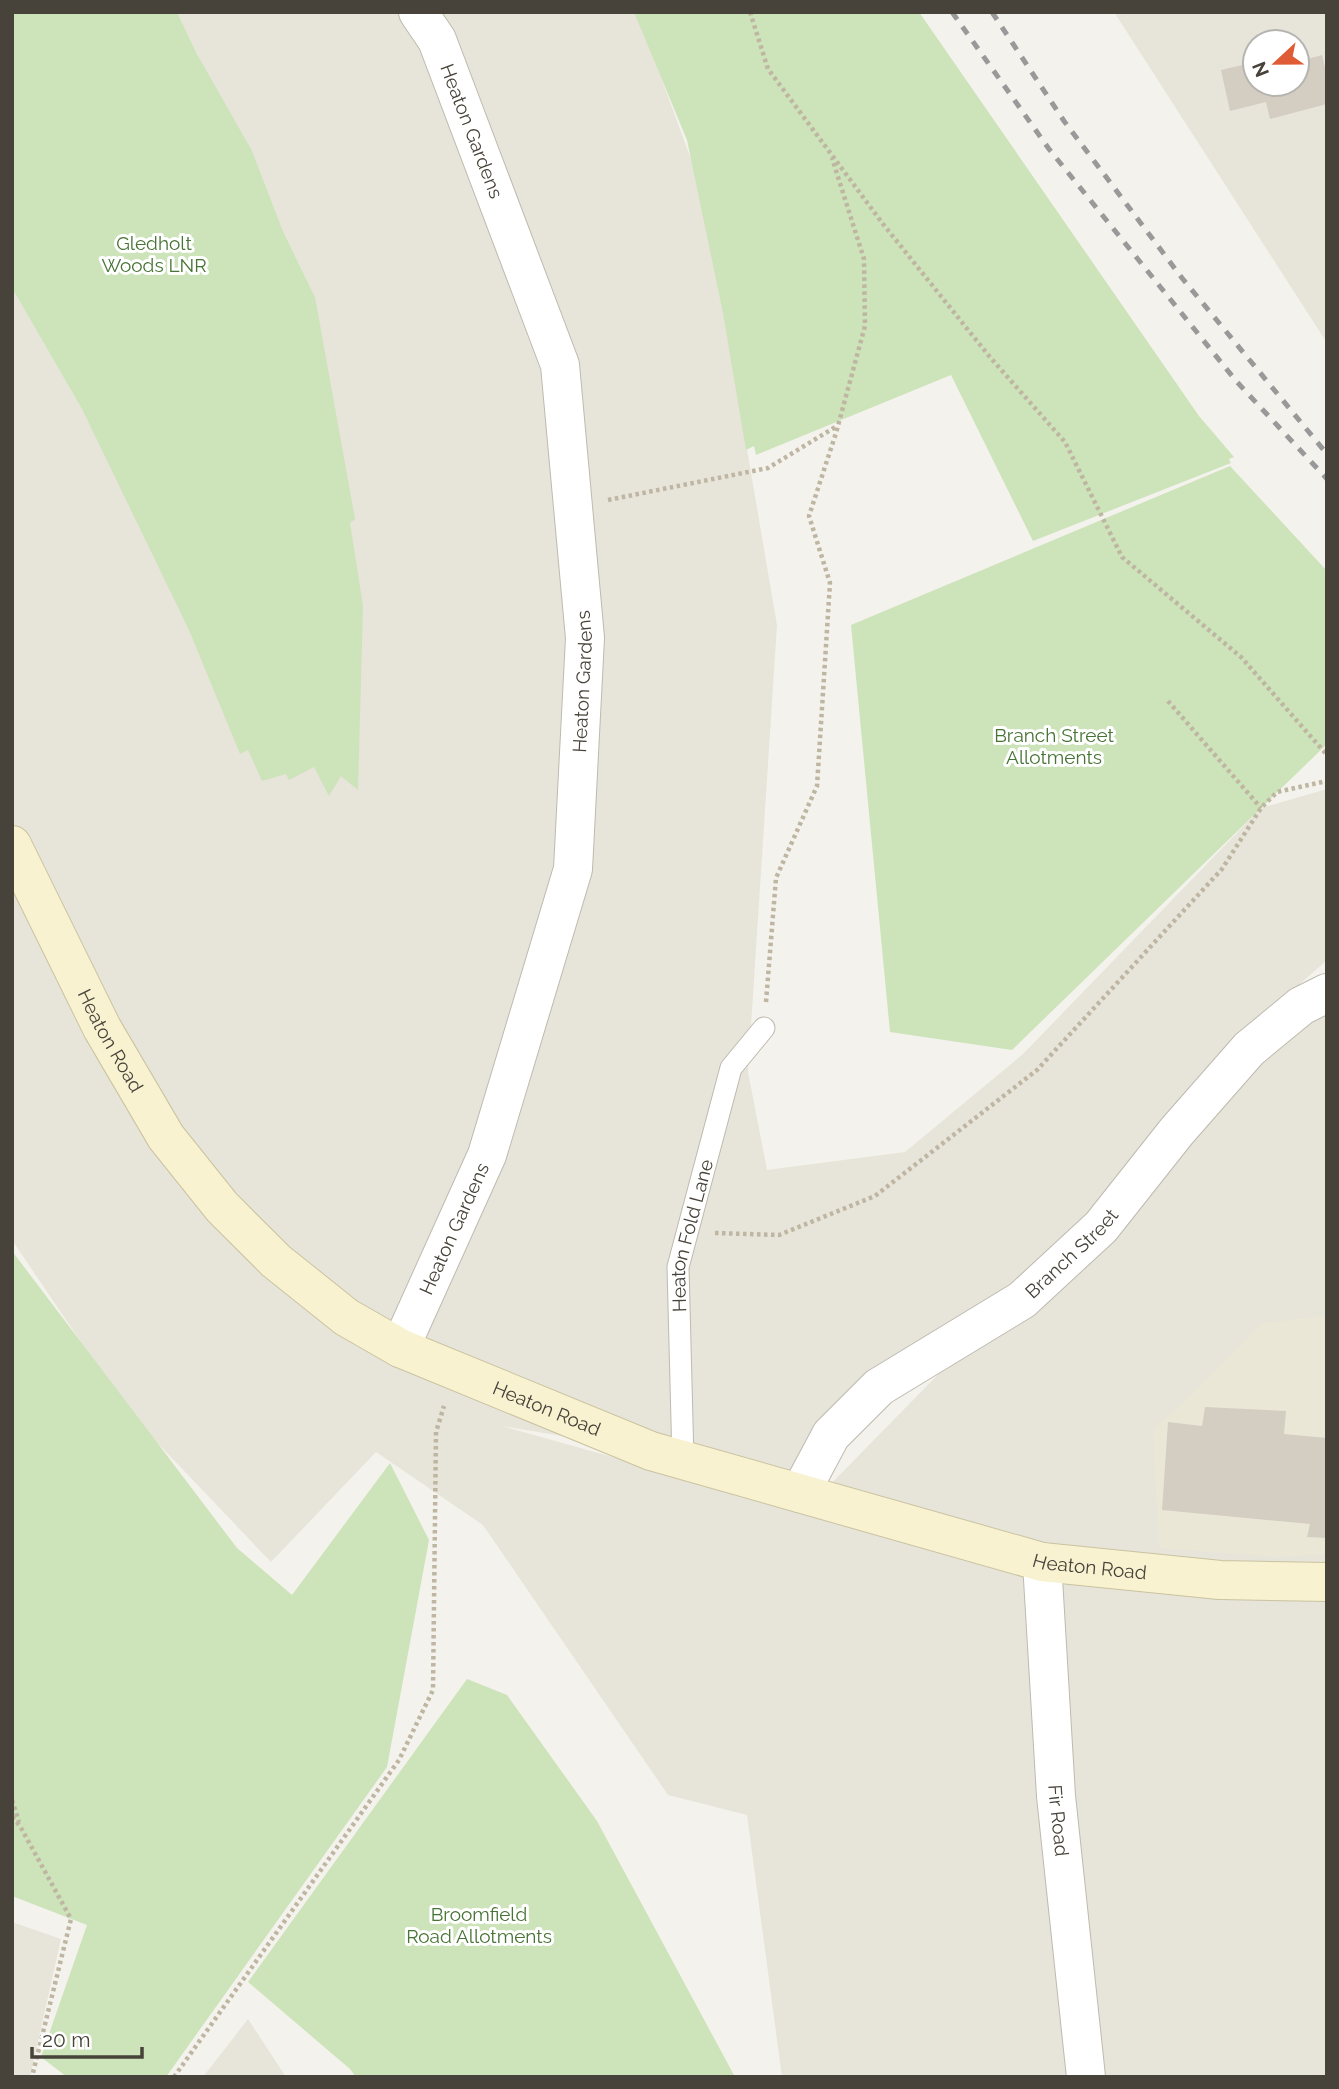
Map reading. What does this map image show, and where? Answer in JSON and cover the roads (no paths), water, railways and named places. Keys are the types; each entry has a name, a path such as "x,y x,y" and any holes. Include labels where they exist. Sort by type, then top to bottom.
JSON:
{"street":[{"name":"Heaton Gardens","path":"400,1348 487,1155 573,869 585,638 560,365 437,40 418,12"},
{"name":"Heaton Road","path":"12,845 102,1028 166,1137 222,1207 276,1261 346,1317 400,1348 651,1451 1042,1562 1220,1580 1327,1581"},
{"name":"Branch Street","path":"800,1493 831,1435 879,1387 1022,1300 1101,1227 1177,1131 1249,1049 1301,1006 1327,993"},
{"name":"Fir Road","path":"1042,1562 1056,1796 1086,2077"}],"lane":[{"name":"Heaton Fold Lane","path":"683,1460 678,1267 731,1068 764,1028"}],"railway":[{"path":"952,12 1049,149 1237,382 1327,479"},
{"path":"992,12 1064,121 1182,278 1327,454"}],"park label":[{"name":"Gledholt Woods LNR","path":"154,254"},
{"name":"Branch Street Allotments","path":"1054,746"},
{"name":"Broomfield Road Allotments","path":"479,1925"}]}
